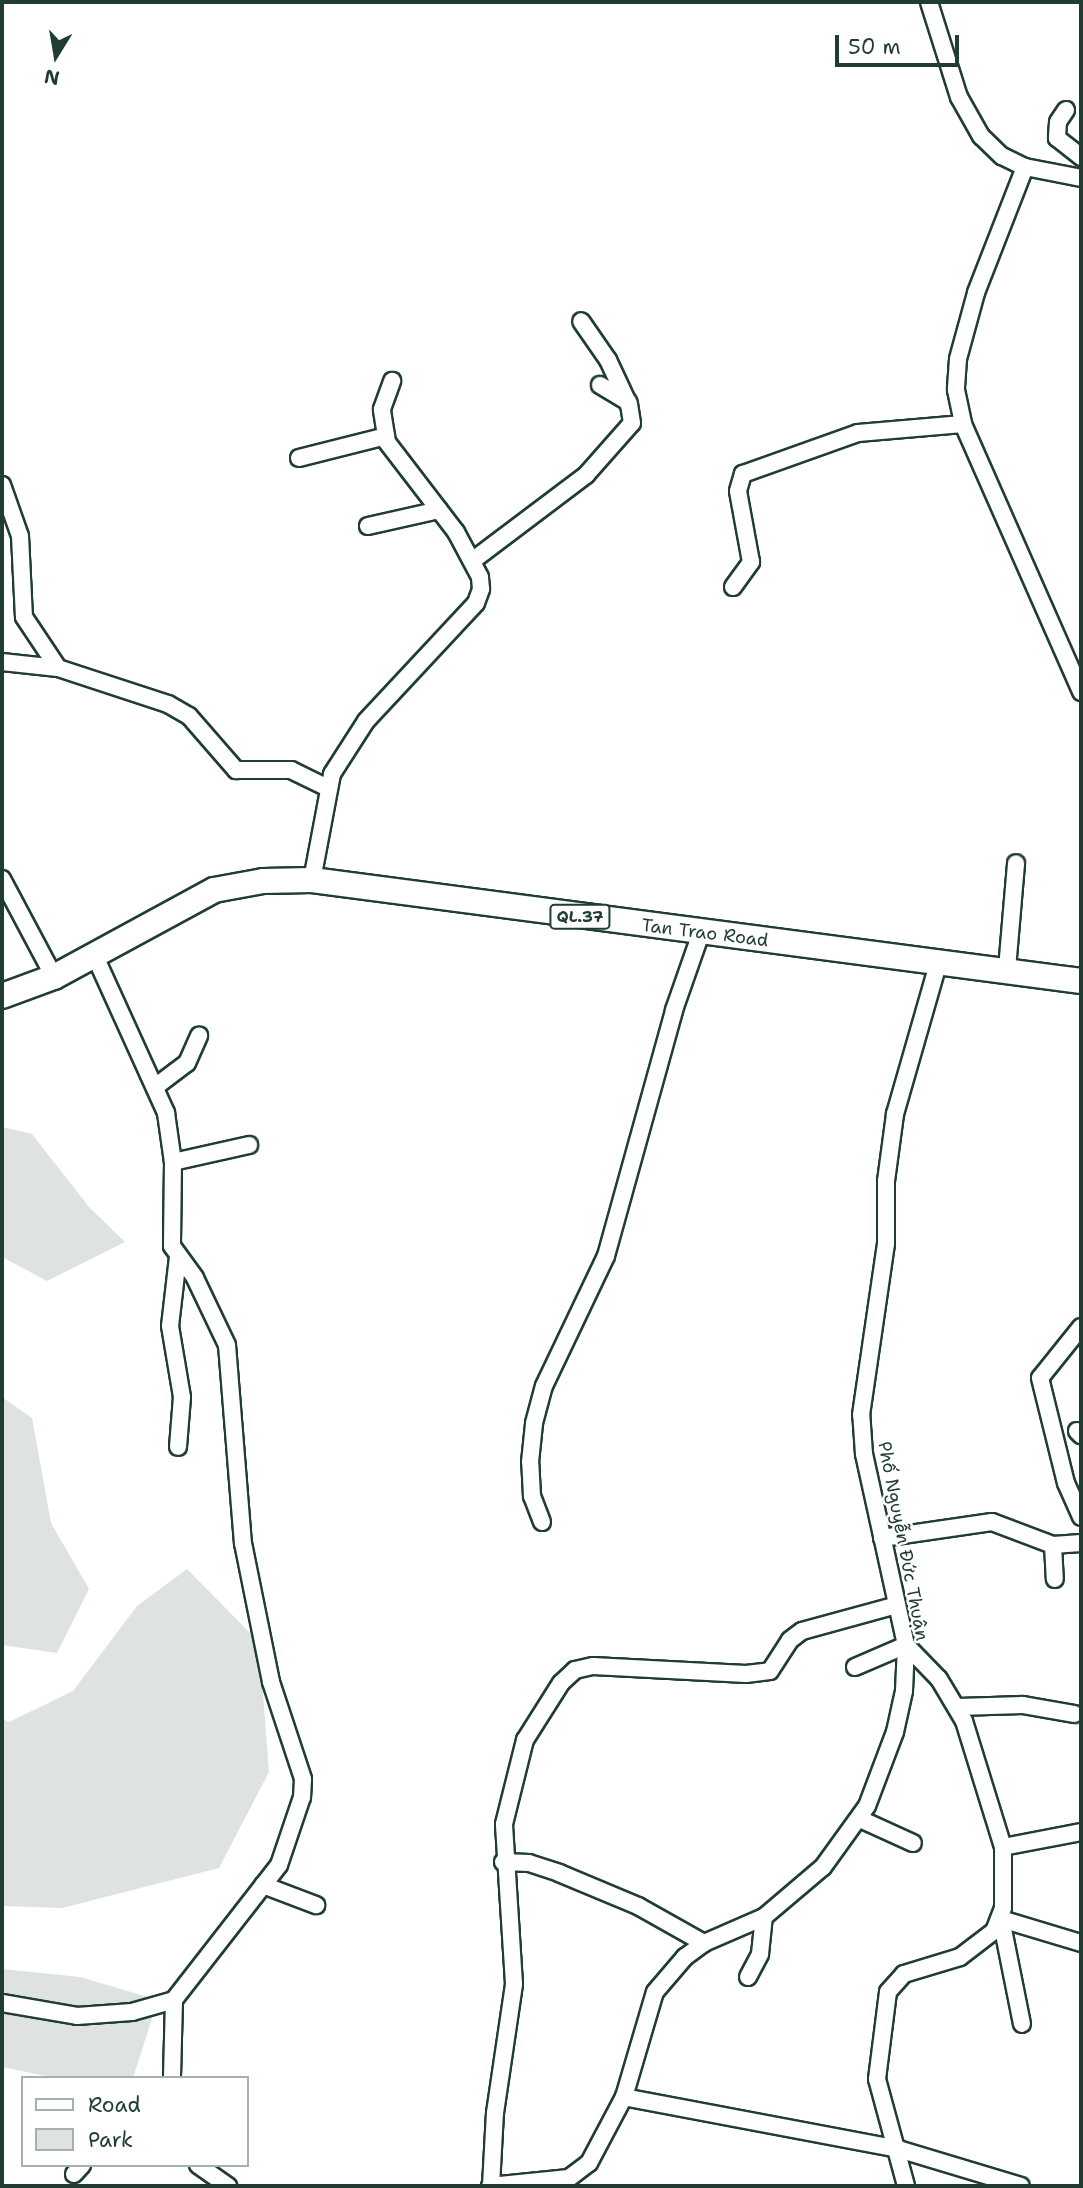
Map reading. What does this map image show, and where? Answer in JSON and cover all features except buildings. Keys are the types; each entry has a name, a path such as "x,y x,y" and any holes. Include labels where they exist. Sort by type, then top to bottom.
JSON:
{"highway":[{"name":"Tan Trao Road","path":"94,954 214,890 263,880 312,880 701,933 1007,969 1081,981"},
{"name":"QL.37","path":"2,996 54,977 94,954"}],"street":[{"path":"929,2 959,97 981,136 1002,156 1025,167 1081,178"},
{"path":"1066,110 1058,122 1058,138 1081,157"},
{"path":"1058,174 1081,162"},
{"path":"1025,167 976,293 958,359 956,390 963,424 1081,692"},
{"path":"472,561 612,450 632,423 628,402 608,360 581,321"},
{"path":"312,880 326,787 366,721 476,603 481,589 472,561 439,510 392,453 382,409 392,381"},
{"path":"600,385 628,402"},
{"path":"733,587 751,562 738,491 743,474 858,433 963,424"},
{"path":"299,458 386,436"},
{"path":"2,485 20,536 24,617 58,668"},
{"path":"368,526 439,510"},
{"path":"2,662 58,668 168,704 189,716 236,770 291,770 326,787"},
{"path":"1007,969 1016,863"},
{"path":"2,879 54,977"},
{"path":"542,1521 532,1496 530,1462 534,1423 544,1386 606,1256 674,1010 701,933"},
{"path":"94,954 166,1113 173,1161 171,1239 178,1257 195,1278 227,1345 245,1556 271,1682 303,1779 286,1849 263,1885 174,2000 172,2076"},
{"name":"Phố Nguyễn Đức Thuận","path":"573,2178 599,2150 624,2097 655,1992 685,1957 704,1943 765,1917 823,1867 860,1819 895,1732 904,1691 906,1645 882,1538 861,1415 886,1244 886,1181 895,1114 939,961"},
{"path":"155,1087 187,1063 199,1036"},
{"path":"173,1161 249,1145"},
{"path":"178,1257 170,1326 182,1397 178,1447"},
{"path":"1081,1327 1040,1378 1066,1483 1081,1517"},
{"path":"882,1538 992,1522 1053,1545 1081,1543"},
{"path":"1053,1545 1055,1579"},
{"path":"589,2186 573,2178 532,2185 491,2186 495,2113 514,1984 503,1862 504,1824 525,1740 561,1683 575,1670 593,1666 746,1674 770,1671 778,1665 790,1640 802,1631 897,1605"},
{"path":"855,1667 906,1645 939,1679 958,1707 1003,1847 1001,1919 1022,2024"},
{"path":"958,1707 1023,1705 1074,1714"},
{"path":"860,1819 914,1843"},
{"path":"1003,1847 1081,1832"},
{"path":"503,1862 529,1863 559,1873 638,1906 704,1943"},
{"path":"263,1885 316,1905"},
{"path":"748,1977 760,1954 765,1917"},
{"path":"1001,1919 1081,1943"},
{"path":"906,2186 877,2079 888,1992 904,1974 960,1958 994,1931 1001,1919"},
{"path":"2,2003 77,2016 132,2012 174,2000"},
{"path":"624,2097 898,2149 1021,2186"},
{"path":"201,2167 228,2186"}],"green space":[{"path":"2,1127 32,1134 89,1207 125,1242 47,1281 2,1257"},
{"path":"2,1397 32,1418 51,1523 89,1589 57,1653 2,1645"},
{"path":"187,1569 259,1642 269,1772 219,1868 62,1908 2,1906 2,1719 9,1722 73,1691 137,1606"},
{"path":"2,1969 80,1977 158,2000 134,2076 45,2076 2,2067"}]}
